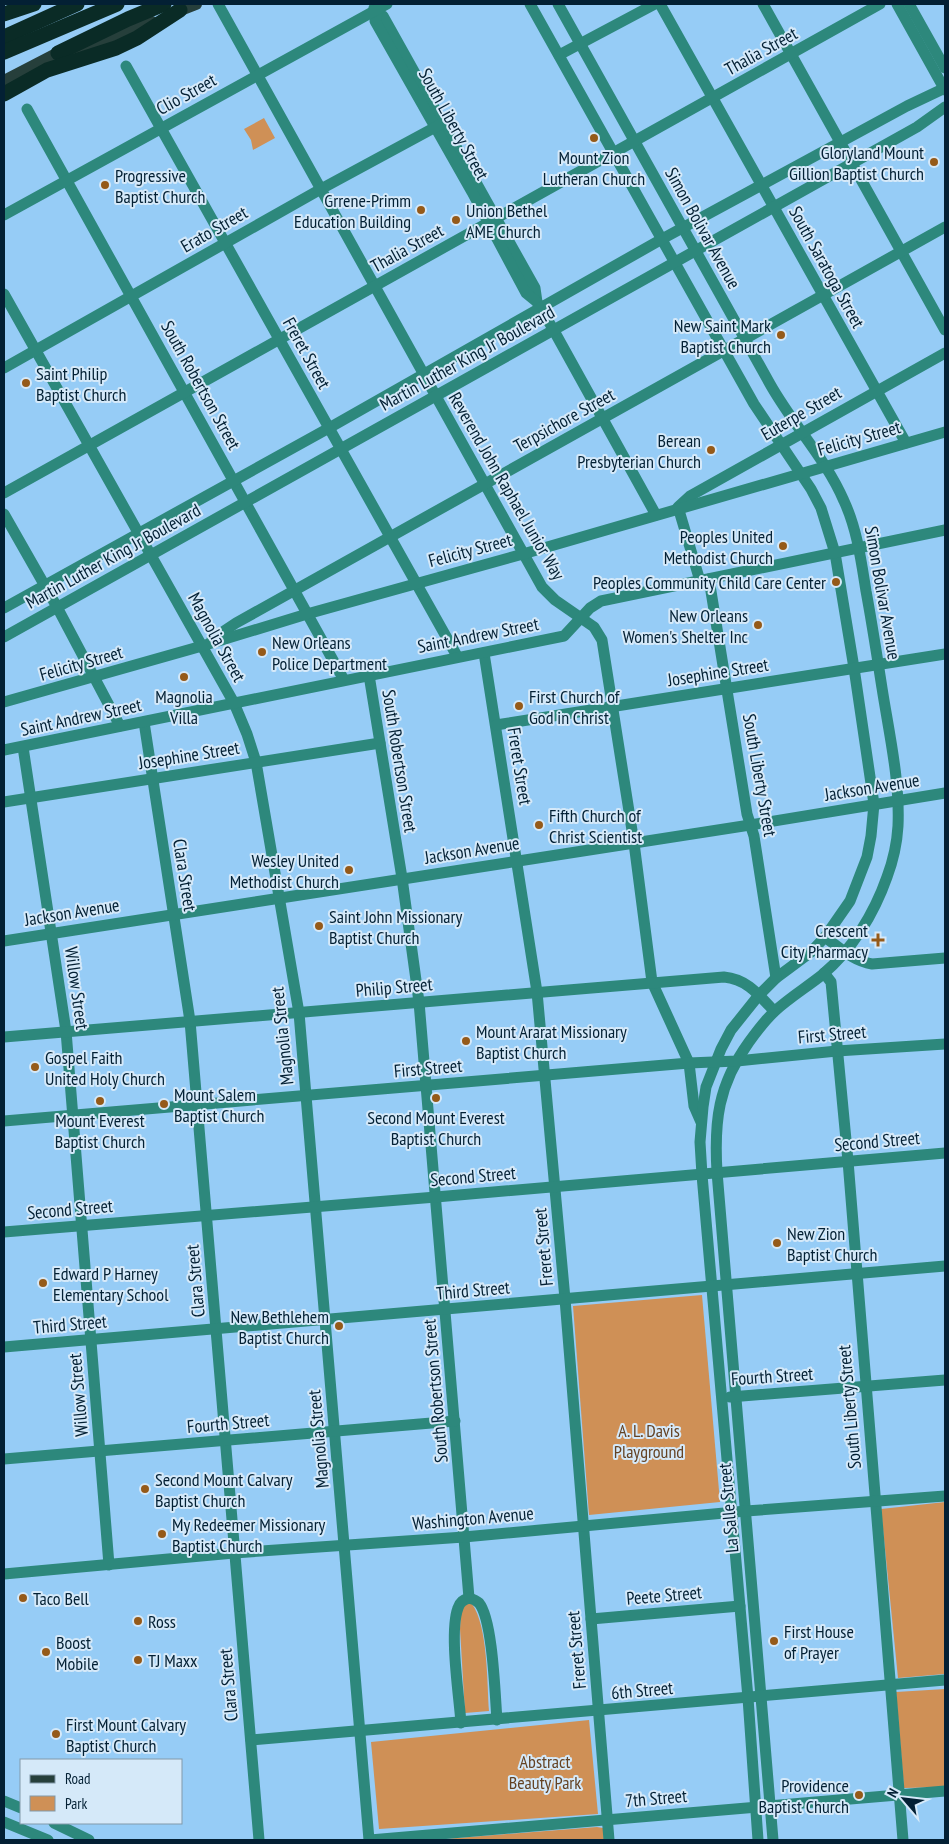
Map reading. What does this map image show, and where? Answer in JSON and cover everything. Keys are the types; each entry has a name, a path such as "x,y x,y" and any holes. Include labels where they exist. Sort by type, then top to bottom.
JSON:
{"highway":[{"path":"4,14 34,4"},
{"path":"19,30 68,4"},
{"path":"4,36 77,4"},
{"path":"4,52 117,4"},
{"path":"58,53 119,23 164,4"},
{"path":"4,94 47,70 116,48 137,38 180,10"},
{"path":"4,63 55,37 76,20"}],"main road":[{"path":"4,14 23,4"},
{"path":"4,80 58,53 121,36 196,4"}],"street":[{"name":"Reverend John Raphael Junior Way","path":"218,4 523,554 547,593 594,628 602,640 634,843 652,982 689,1063 694,1106 702,1124"},
{"name":"Clio Street","path":"4,215 387,4"},
{"path":"530,4 723,351 754,404 821,508 835,553 874,804 867,856 850,901 825,937 811,952 776,978 759,995 731,1030 714,1062 706,1087 700,1142 702,1175"},
{"name":"Simon Bolivar Avenue","path":"558,4 779,399 825,466 844,501 859,548 879,665 898,800 896,846 888,874 871,912 845,952 824,973 774,1011 752,1037 737,1061 723,1090 718,1110 716,1129 717,1172"},
{"path":"559,55 655,4"},
{"name":"South Saratoga Street","path":"660,4 906,443"},
{"path":"763,4 945,330"},
{"name":"Thalia Street","path":"4,493 880,4"},
{"path":"897,4 945,89"},
{"path":"909,4 945,68"},
{"name":"South Liberty Street","path":"375,9 375,21 438,125 492,220 526,293 538,305 553,330 656,515"},
{"name":"Freret Street","path":"126,66 457,656"},
{"name":"Martin Luther King Jr Boulevard","path":"4,608 44,584 329,428 538,305 662,240 907,106 945,89"},
{"name":"Martin Luther King Jr Boulevard","path":"4,637 435,395 774,208 917,127 945,107"},
{"name":"South Robertson Street","path":"27,109 344,680"},
{"name":"Erato Street","path":"4,368 438,125"},
{"name":"Terpsichore Street","path":"202,646 236,623 945,227"},
{"name":"Magnolia Street","path":"4,294 234,703 256,762 299,1013 369,1840"},
{"name":"Euterpe Street","path":"678,508 690,496 801,432 945,353"},
{"name":"Felicity Street","path":"4,702 945,432"},
{"name":"South Liberty Street","path":"678,508 704,580 727,688 747,814 754,836 776,978"},
{"path":"4,514 57,607 120,726"},
{"name":"Saint Andrew Street","path":"5,748 23,747 457,656 484,653 564,636 590,608 601,601 945,530"},
{"name":"Freret Street","path":"484,653 537,992 610,1840"},
{"name":"Josephine Street","path":"496,725 945,654"},
{"name":"South Robertson Street","path":"369,675 402,878 419,1002 469,1598"},
{"name":"Clara Street","path":"144,722 190,1021 259,1840"},
{"name":"Josephine Street","path":"4,802 380,743"},
{"name":"Willow Street","path":"23,747 66,1031 109,1565"},
{"name":"Jackson Avenue","path":"4,941 945,793"},
{"path":"825,937 862,963 872,964 945,958"},
{"name":"South Liberty Street","path":"824,973 831,982 848,1161 874,1501 903,1840"},
{"name":"Philip Street","path":"4,1037 652,982 732,977 751,986 774,1011"},
{"name":"First Street","path":"4,1121 689,1063 737,1061 836,1050 945,1044"},
{"name":"Second Street","path":"4,1232 702,1175 717,1172 945,1153"},
{"name":"La Salle Street","path":"717,1172 773,1840"},
{"name":"La Salle Street","path":"702,1175 748,1698 758,1840"},
{"name":"Third Street","path":"4,1347 945,1266"},
{"name":"Fourth Street","path":"721,1398 945,1380"},
{"name":"Fourth Street","path":"4,1459 455,1421"},
{"name":"Washington Avenue","path":"4,1574 234,1553 464,1537 731,1512 945,1496"},
{"path":"461,1723 455,1632 460,1603 469,1598 481,1605 488,1633 497,1720"},
{"name":"Peete Street","path":"591,1619 740,1606"},
{"name":"6th Street","path":"251,1740 945,1680"},
{"name":"7th Street","path":"369,1840 945,1791"},
{"path":"4,1801 20,1808"},
{"path":"4,1822 48,1840"},
{"path":"56,1824 89,1840"}],"green space":[{"path":"264,118 275,138 253,150 251,140 244,129"},
{"name":"A. L. Davis Playground","path":"702,1295 720,1502 589,1515 573,1306"},
{"path":"945,1502 945,1674 898,1678 881,1509"},
{"path":"465,1604 472,1604 481,1626 486,1655 489,1711 465,1713 460,1629 461,1610"},
{"path":"945,1689 945,1787 904,1788 896,1692"},
{"name":"Abstract Beauty Park","path":"589,1720 598,1814 379,1829 371,1742"},
{"path":"603,1828 604,1840 432,1840"}],"place":[{"name":"Mount Zion Lutheran Church","path":"594,138"},
{"name":"Gloryland Mount Gillion Baptist Church","path":"934,162"},
{"name":"Progressive Baptist Church","path":"105,185"},
{"name":"Grrene-Primm Education Building","path":"421,210"},
{"name":"Union Bethel AME Church","path":"456,220"},
{"name":"New Saint Mark Baptist Church","path":"781,335"},
{"name":"Saint Philip Baptist Church","path":"26,383"},
{"name":"Berean Presbyterian Church","path":"711,450"},
{"name":"Peoples United Methodist Church","path":"783,546"},
{"name":"Peoples Community Child Care Center","path":"836,582"},
{"name":"New Orleans Women's Shelter Inc","path":"758,625"},
{"name":"New Orleans Police Department","path":"262,652"},
{"name":"Magnolia Villa","path":"184,677"},
{"name":"First Church of God in Christ","path":"519,706"},
{"name":"Fifth Church of Christ Scientist","path":"539,825"},
{"name":"Wesley United Methodist Church","path":"349,870"},
{"name":"Saint John Missionary Baptist Church","path":"319,926"},
{"name":"Crescent City Pharmacy","path":"878,940"},
{"name":"Mount Ararat Missionary Baptist Church","path":"466,1041"},
{"name":"Gospel Faith United Holy Church","path":"35,1067"},
{"name":"Second Mount Everest Baptist Church","path":"436,1098"},
{"name":"Mount Everest Baptist Church","path":"100,1101"},
{"name":"Mount Salem Baptist Church","path":"164,1104"},
{"name":"New Zion Baptist Church","path":"777,1243"},
{"name":"Edward P Harney Elementary School","path":"43,1283"},
{"name":"New Bethlehem Baptist Church","path":"339,1326"},
{"name":"Second Mount Calvary Baptist Church","path":"145,1489"},
{"name":"My Redeemer Missionary Baptist Church","path":"162,1534"},
{"name":"Taco Bell","path":"23,1598"},
{"name":"Ross","path":"138,1621"},
{"name":"First House of Prayer","path":"774,1641"},
{"name":"Boost Mobile","path":"46,1652"},
{"name":"TJ Maxx","path":"138,1660"},
{"name":"First Mount Calvary Baptist Church","path":"56,1734"},
{"name":"Providence Baptist Church","path":"859,1795"}]}
